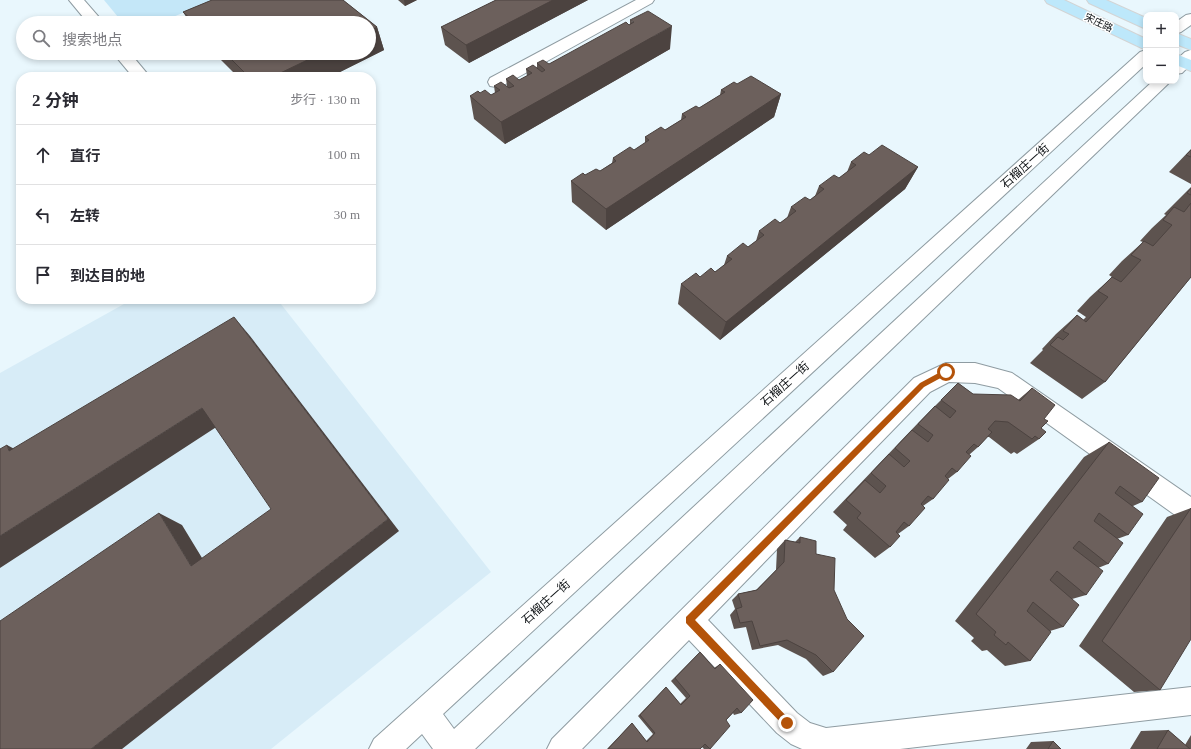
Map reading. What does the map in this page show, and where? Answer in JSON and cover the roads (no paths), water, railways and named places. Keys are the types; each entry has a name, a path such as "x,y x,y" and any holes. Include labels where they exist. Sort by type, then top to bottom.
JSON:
{"main road":[{"name":"宋庄路","path":"1052,0 1143,44"},
{"name":"宋庄路","path":"1094,0 1143,23"},
{"path":"1179,39 1191,45"}],"street":[{"path":"76,0 90,16"},
{"path":"496,82 647,0"},
{"path":"1179,27 1191,18"},
{"name":"石榴庄一街","path":"384,749 1143,58"},
{"path":"127,60 138,72"},
{"path":"454,749 1161,84"},
{"path":"562,749 922,385 946,372 975,373 1004,380 1191,512"},
{"path":"689,620 787,723 801,734 826,743 1191,700"},
{"path":"424,713 451,749"}]}
